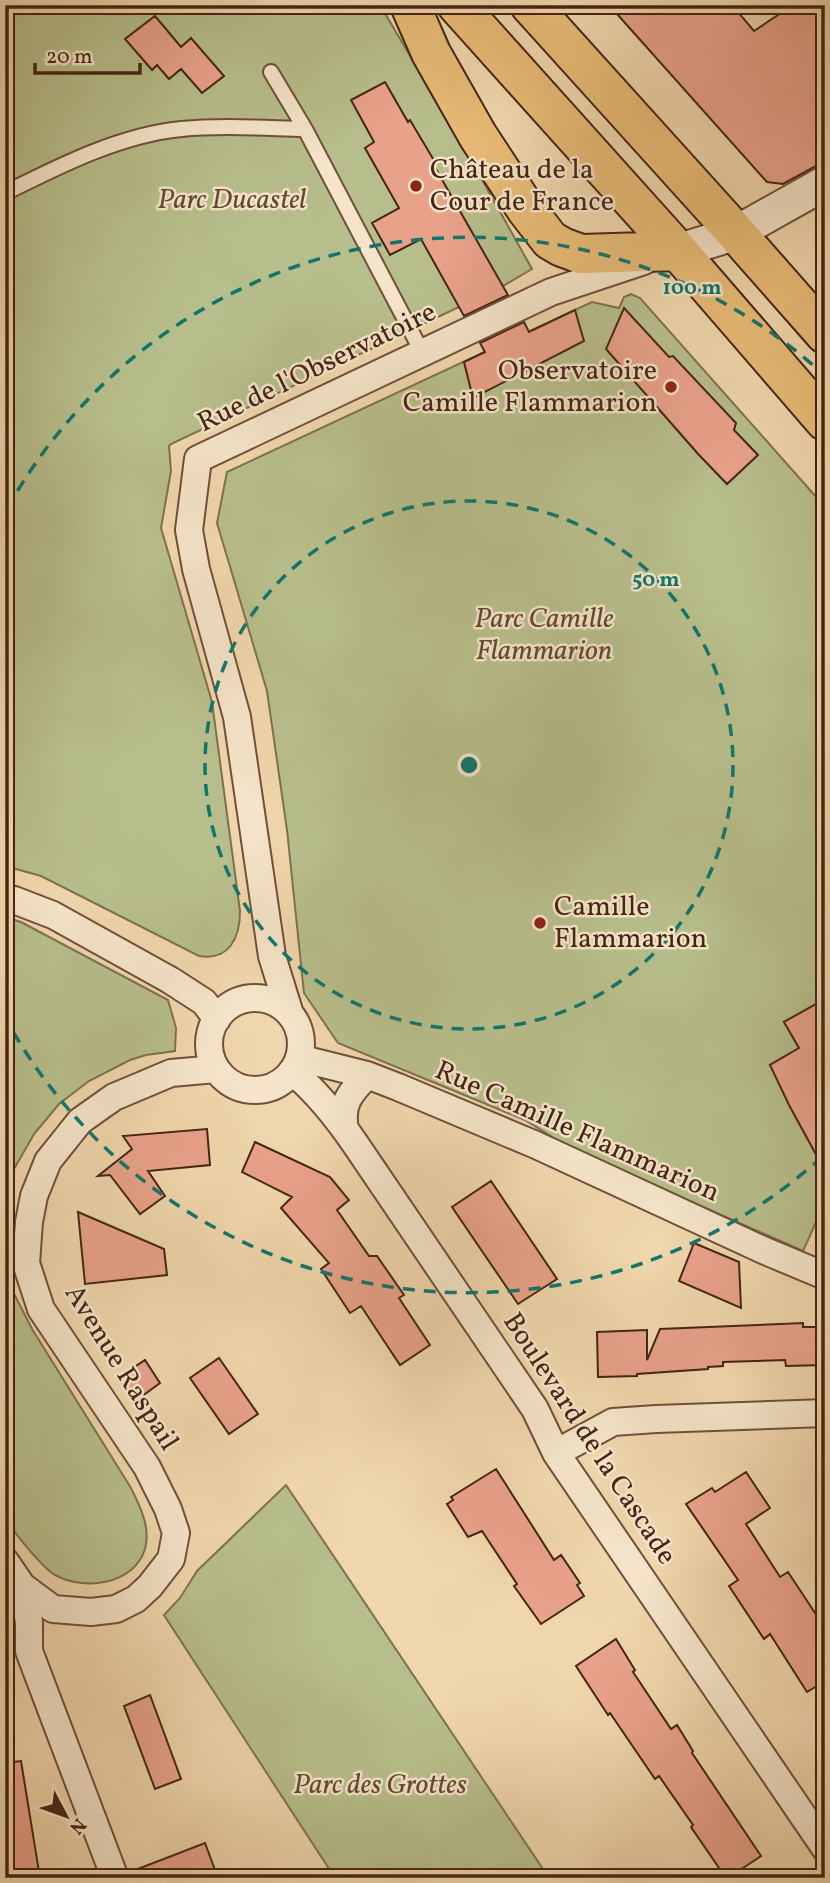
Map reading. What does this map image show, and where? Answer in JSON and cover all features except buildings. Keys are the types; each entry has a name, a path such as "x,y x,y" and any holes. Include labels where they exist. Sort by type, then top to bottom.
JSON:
{"main road":[{"path":"410,5 432,53 478,136 550,240 581,254 678,251"},
{"path":"457,5 678,251 825,421"},
{"path":"530,5 825,334"}],"street":[{"path":"678,251 736,233 825,183"},
{"name":"Rue de l'Observatoire","path":"290,1014 272,956 237,717 197,569 190,530 198,459 551,292 678,251"},
{"path":"5,898 54,915 170,980 204,1002 217,1019"},
{"path":"264,999 290,1014 298,1027 301,1042 296,1064 282,1082 268,1089 253,1091 225,1080 209,1055 208,1040 213,1025 222,1012 234,1003 264,999"},
{"name":"Rue Camille Flammarion","path":"296,1064 366,1075 536,1145 825,1276"},
{"name":"Boulevard de la Cascade","path":"296,1064 345,1129 535,1409 556,1453 825,1848"},
{"name":"Avenue Raspail","path":"5,1562 22,1586 53,1609 91,1612 116,1609 136,1599 171,1559 176,1533 168,1508 152,1477 41,1309 26,1263 29,1222 34,1196 48,1161 80,1121 114,1097 171,1073 216,1069"},
{"path":"345,1129 342,1114 346,1102 366,1075"},
{"path":"556,1453 613,1422 825,1413"},
{"path":"22,1586 29,1622 29,1651 115,1878"}],"lane":[{"path":"271,72 305,128 422,352"},
{"path":"5,193 60,166 123,142 179,129 305,128"}],"green space":[{"name":"Parc Ducastel","path":"5,5 380,5 532,269 503,286 169,446 171,471 161,528 212,702 240,911 238,930 231,946 218,955 209,957 199,956 41,876 5,866"},
{"name":"Parc Camille Flammarion","path":"631,294 640,298 825,507 825,999 784,1022 799,1048 770,1065 825,1171 822,1204 803,1251 601,1162 565,1145 525,1120 338,1043 304,993 287,830 267,691 217,523 227,472 592,302 619,308 624,297"},
{"path":"5,917 21,922 168,1000 176,1028 175,1051 130,1060 89,1081 59,1104 34,1134 14,1169 5,1217"},
{"path":"5,1276 32,1329 131,1488 146,1525 145,1549 139,1561 130,1570 107,1582 80,1583 55,1575 15,1533 7,1520 4,1495"},
{"name":"Parc des Grottes","path":"286,1485 549,1878 335,1878 164,1615 180,1598 197,1571"}],"place":[{"name":"Château de la Cour de France","path":"416,186"},
{"name":"Observatoire Camille Flammarion","path":"671,387"},
{"name":"Camille Flammarion","path":"540,923"}]}
